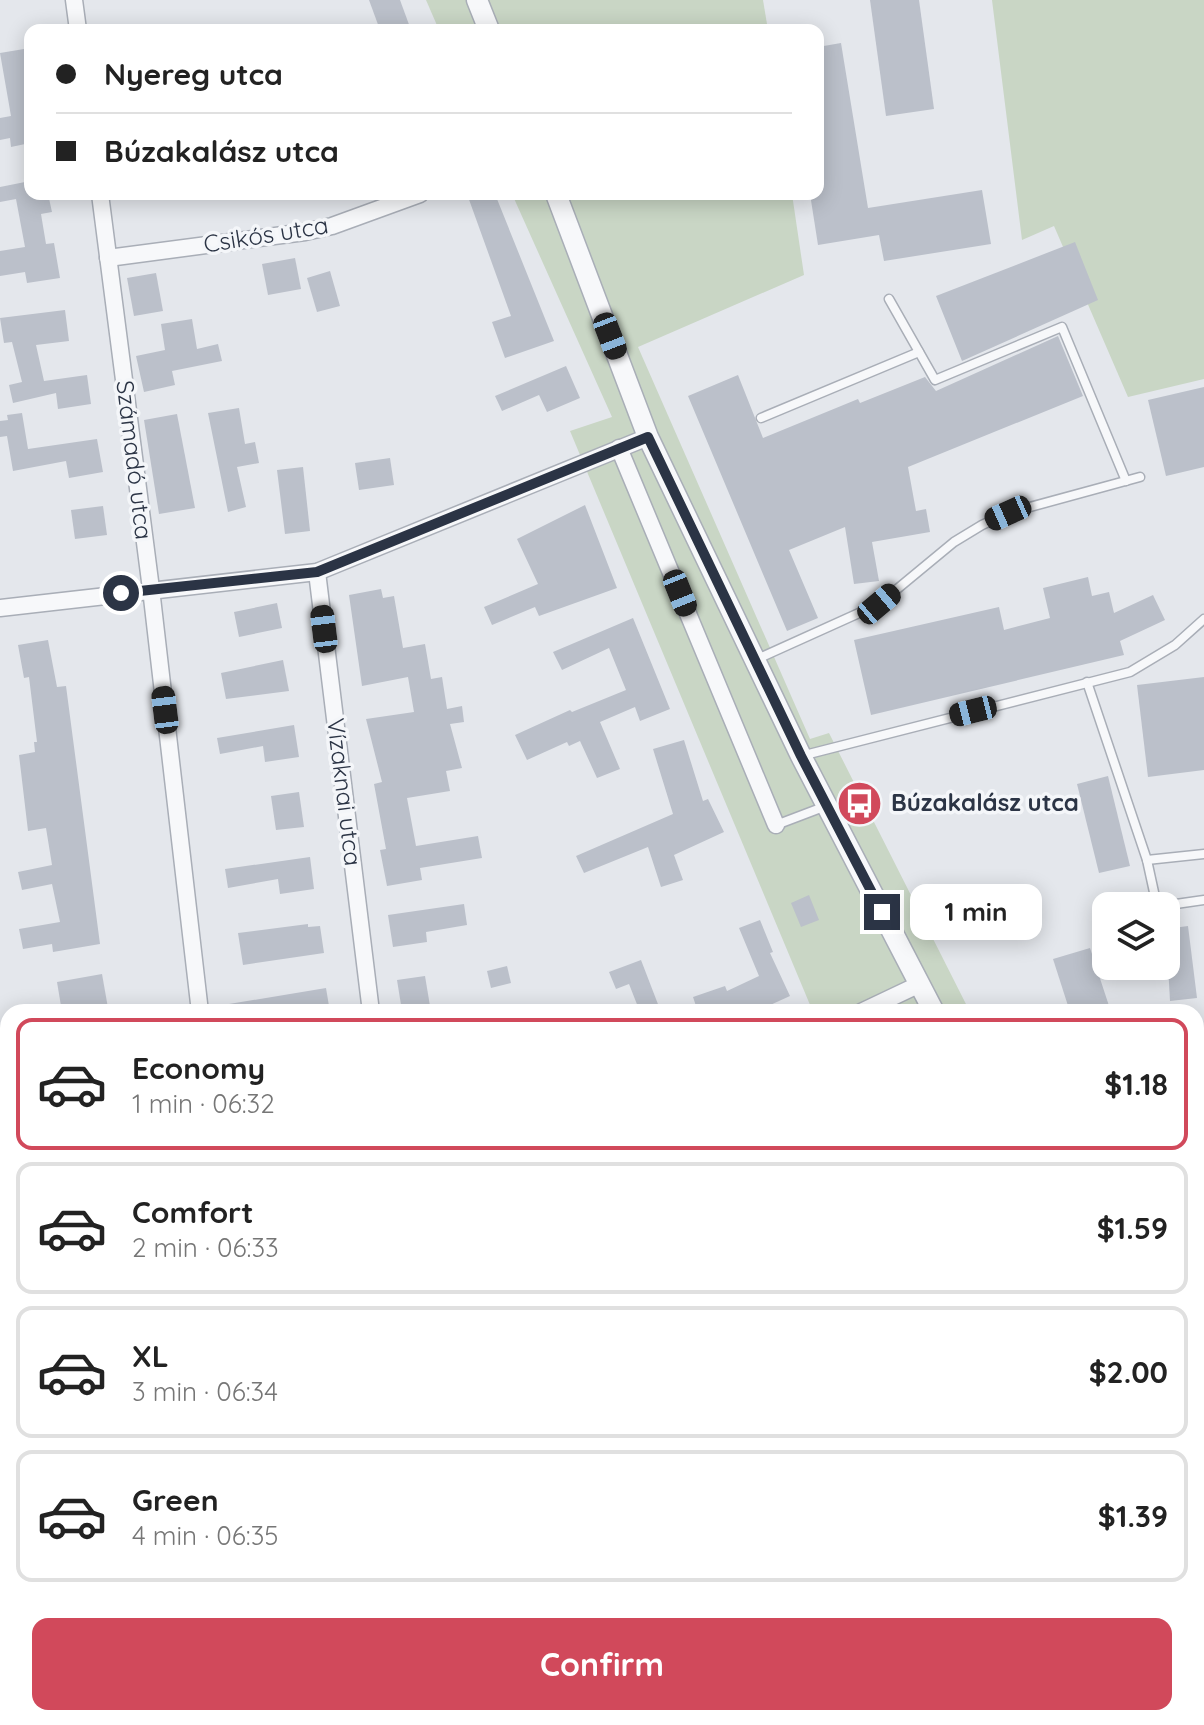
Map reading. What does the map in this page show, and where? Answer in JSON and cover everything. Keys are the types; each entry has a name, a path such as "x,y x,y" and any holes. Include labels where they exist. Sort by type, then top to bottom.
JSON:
{"street":[{"path":"74,0 77,24"},
{"path":"477,0 487,24"},
{"name":"Számadó utca","path":"101,200 151,589 199,1004"},
{"name":"Csikós utca","path":"108,258 305,232 402,200"},
{"path":"558,200 648,437 801,756 930,1004"},
{"path":"0,608 317,572 648,437"},
{"path":"619,448 776,825"},
{"name":"Vízaknai utca","path":"317,572 370,1004"},
{"path":"878,1004 920,984"}],"lane":[{"path":"889,299 935,380 1062,327 1126,481"},
{"path":"761,418 919,352"},
{"path":"755,660 879,604 954,542 982,525 1008,513 1140,477"},
{"path":"801,756 1143,665 1175,645 1204,619"},
{"path":"1087,682 1156,892"},
{"path":"776,825 826,806"},
{"path":"1147,860 1204,854"},
{"path":"1180,903 1204,900"}],"green space":[{"path":"426,0 763,0 767,24 436,24"},
{"path":"992,0 1204,0 1204,379 1128,397 1054,226 1022,240"},
{"path":"515,200 793,200 804,275 638,347 810,739 829,733 966,1004 810,1004 570,431 612,417"}],"building":[{"path":"369,0 400,0 409,24 378,24"},
{"path":"870,0 919,0 934,109 886,116"},
{"path":"841,43 868,208 982,190 991,244 884,261 879,235 818,245 811,200 824,200 824,46"},
{"path":"24,49 24,144 11,147 10,138 0,140 0,118 11,116 0,53"},
{"path":"24,182 24,200 49,200 52,212 41,214 46,244 54,243 60,278 27,283 25,272 0,276 0,251 25,247 16,199 0,202 0,187"},
{"path":"469,200 497,200 554,341 505,358 492,322 511,316"},
{"path":"1075,242 1098,300 962,361 936,296"},
{"path":"295,258 301,289 268,295 262,264"},
{"path":"330,271 340,306 317,312 307,278"},
{"path":"156,273 163,311 134,316 127,278"},
{"path":"65,310 69,341 36,345 44,381 87,375 91,404 58,409 56,393 13,403 9,385 22,382 12,342 4,343 0,318"},
{"path":"192,319 197,349 218,344 222,361 172,371 175,385 144,392 136,356 165,350 161,324"},
{"path":"1058,336 1083,396 908,467 916,511 926,509 930,532 872,542 879,581 854,584 845,527 789,550 818,618 787,631 688,396 738,375 763,438 858,399 860,403 925,377 936,391"},
{"path":"566,366 580,398 547,412 539,395 502,411 495,396"},
{"path":"1204,387 1204,467 1166,476 1148,400"},
{"path":"239,408 245,444 255,442 259,463 237,467 246,507 228,512 208,413"},
{"path":"22,413 28,449 97,439 103,472 69,478 66,461 13,471 7,436 0,437 0,421 8,420 7,415"},
{"path":"177,414 195,508 159,514 144,420"},
{"path":"390,458 394,485 359,490 355,463"},
{"path":"303,467 310,531 285,534 277,470"},
{"path":"585,505 617,588 539,616 535,607 492,625 484,607 538,584 517,539"},
{"path":"103,506 107,535 75,539 71,510"},
{"path":"1088,577 1092,596 1109,592 1114,613 1153,595 1165,620 1120,641 1124,655 871,715 854,640 999,607 1004,630 1050,618 1043,588"},
{"path":"381,589 383,598 394,596 403,648 425,644 431,679 442,677 447,709 462,706 464,722 450,724 462,768 446,771 450,791 407,798 416,846 478,836 482,858 420,868 422,880 387,886 380,850 386,849 374,784 382,782 366,719 414,712 408,677 362,686 349,595"},
{"path":"277,603 282,628 239,637 234,612"},
{"path":"633,618 670,709 640,721 635,707 600,722 620,769 597,778 580,741 569,746 567,742 527,760 515,735 570,710 572,712 626,690 609,648 562,670 553,652"},
{"path":"48,640 57,687 66,686 100,944 53,952 52,944 23,949 19,929 60,922 52,884 22,890 18,872 52,865 46,828 28,831 19,755 35,752 34,742 37,742 29,677 24,678 18,645"},
{"path":"283,660 289,691 226,699 221,673"},
{"path":"1204,677 1204,770 1148,777 1137,685"},
{"path":"294,725 299,757 265,762 263,746 220,754 217,738"},
{"path":"684,740 703,801 708,799 724,832 674,855 683,880 661,887 648,847 584,873 576,856 673,814 653,749"},
{"path":"1108,776 1130,866 1099,873 1077,784"},
{"path":"299,792 304,827 276,830 271,796"},
{"path":"310,857 314,889 280,894 278,879 228,888 225,869"},
{"path":"809,895 819,920 801,927 791,903"},
{"path":"464,904 467,925 426,932 427,942 393,947 388,915"},
{"path":"760,920 773,952 770,953 790,996 772,1004 695,1004 693,997 725,986 727,991 759,976 739,928"},
{"path":"308,924 308,927 320,926 324,953 243,965 238,933"},
{"path":"1188,926 1197,998 1170,1001 1169,980 1180,980 1180,927"},
{"path":"1090,948 1092,980 1100,980 1108,1004 1067,1004 1053,959"},
{"path":"641,960 658,1004 637,1004 629,984 616,989 609,972"},
{"path":"507,966 511,983 491,988 487,971"},
{"path":"102,974 107,1004 61,1004 57,982"},
{"path":"425,976 430,1004 401,1004 397,980"},
{"path":"326,988 329,1004 229,1004"}],"place":[{"name":"Búzakalász utca","path":"860,803"}],"route":[{"path":"121,593 317,572 648,437 801,756 882,912"}]}
